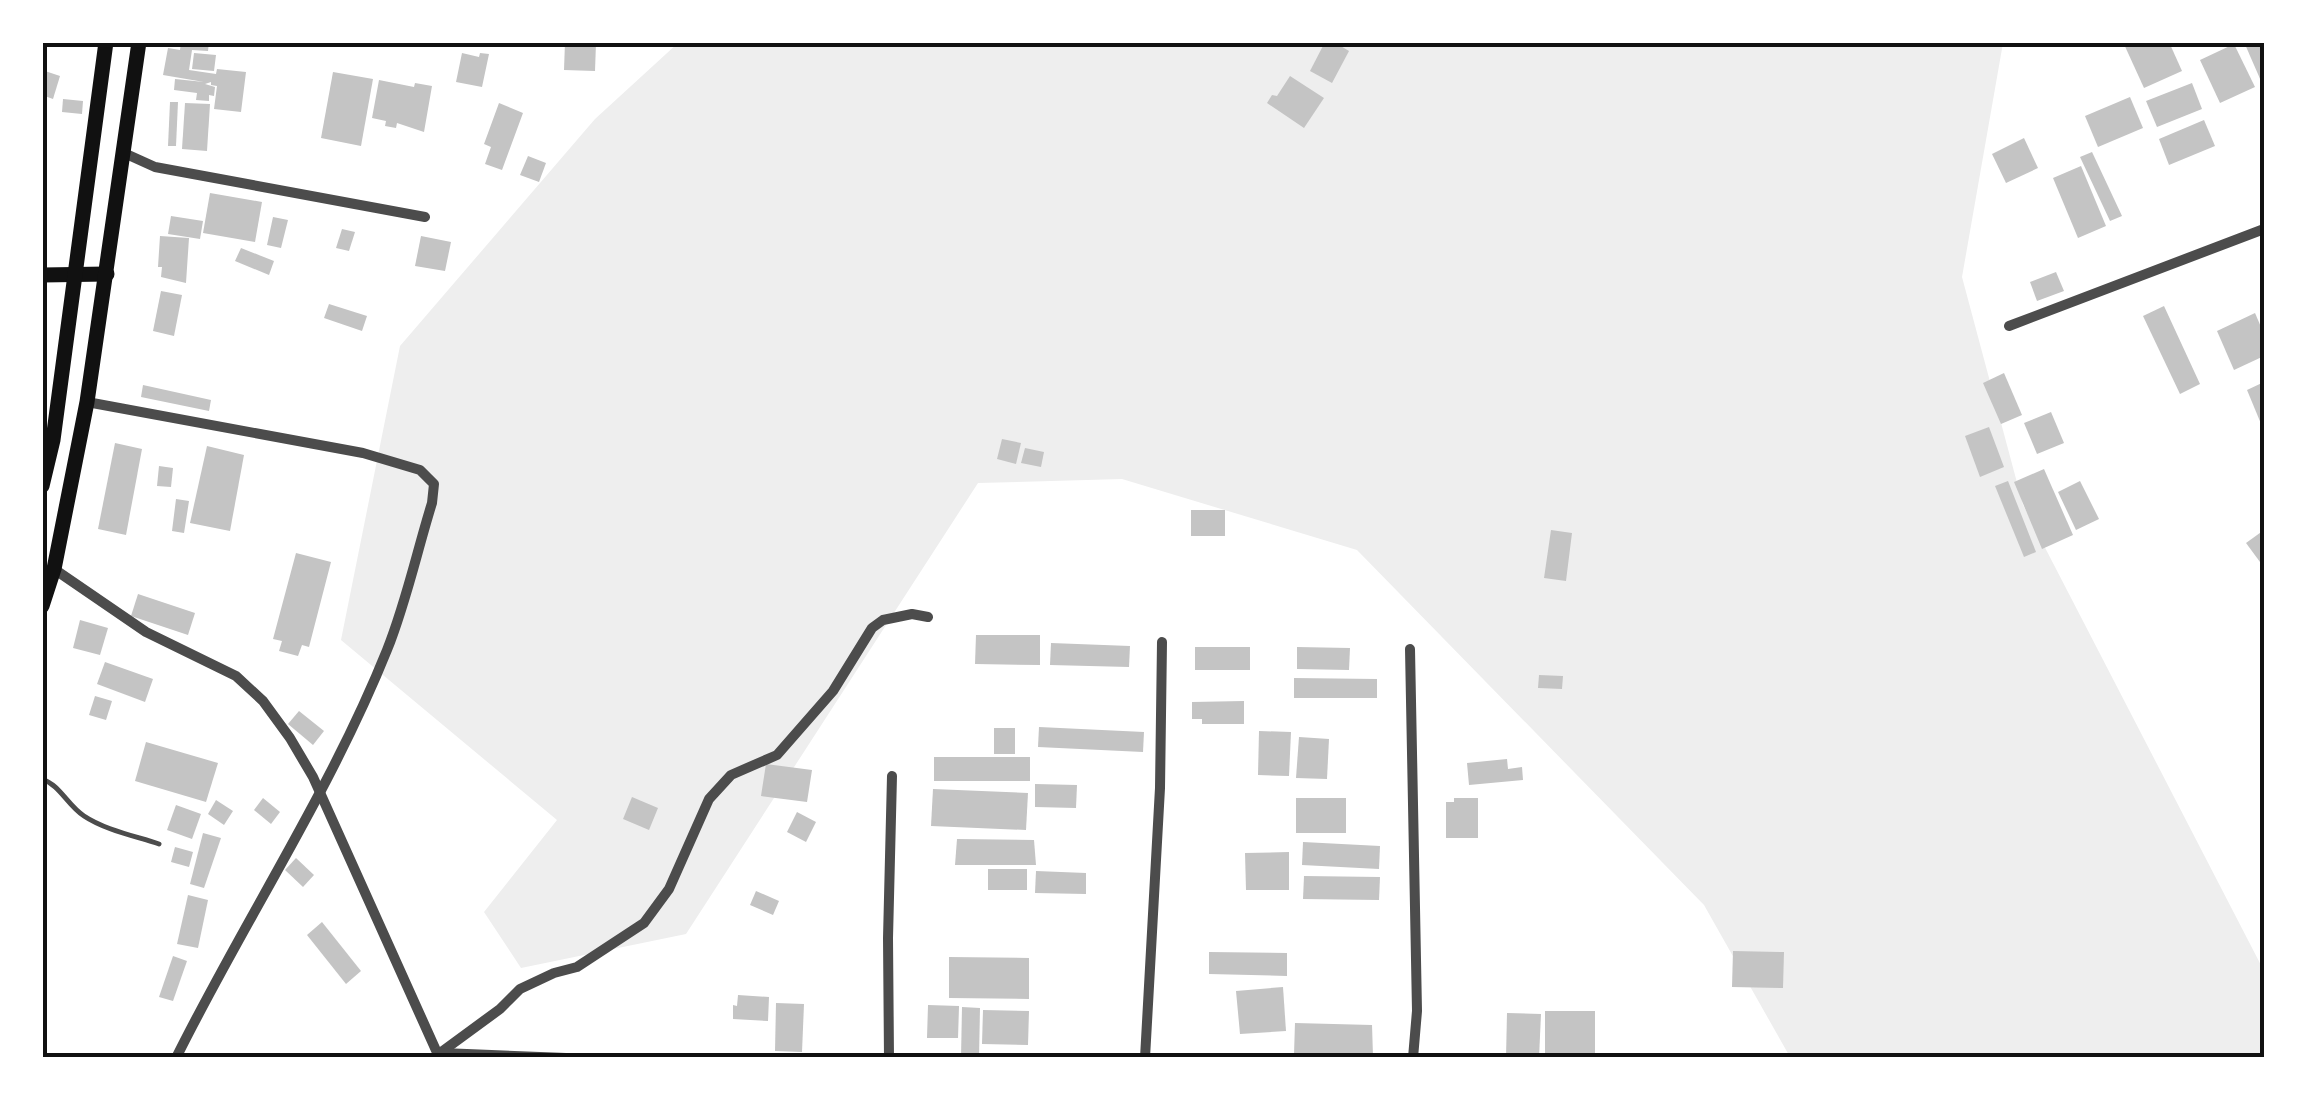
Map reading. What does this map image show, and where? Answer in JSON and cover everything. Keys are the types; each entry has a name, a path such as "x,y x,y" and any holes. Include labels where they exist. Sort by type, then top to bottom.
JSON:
{"main road":[{"path":"42,486 53,440 106,42"},
{"path":"42,606 54,569 87,402 139,42"},
{"path":"42,274 107,274"}],"street":[{"path":"124,153 154,167 425,217"},
{"path":"2010,326 2264,229"},
{"path":"87,402 363,453 420,470 434,484 432,503 389,646 320,794 222,966 176,1058"},
{"path":"54,569 146,632 236,676 263,701 290,738 320,794 440,1055"},
{"path":"440,1055 520,989 554,972 576,968 644,924 669,889 709,800 731,775 777,755 833,691 872,628 883,620 912,614 928,617"},
{"path":"1146,1058 1160,788 1162,642"},
{"path":"1410,649 1417,1011 1412,1058"},
{"path":"889,1058 892,776"},
{"path":"440,1055 566,1058"}],"lane":[{"path":"42,778 89,820 159,844"}],"shaded area":[{"path":"678,43 2003,43 1962,277 2023,505 2264,971 2264,1057 1790,1057 1704,905 1357,550 1122,479 978,483 686,934 521,968 484,912 557,820 341,640 400,346 595,119"}],"building":[{"path":"181,42 209,42 208,51 192,50 189,70 216,74 217,69 246,72 241,112 214,109 217,86 211,82 205,84 215,87 209,101 196,100 197,93 174,90 175,79 204,82 163,75 168,48 180,50"},
{"path":"565,42 596,43 595,71 564,70"},
{"path":"1325,42 1334,42 1349,51 1332,83 1310,71"},
{"path":"2123,42 2169,42 2182,71 2144,88"},
{"path":"2244,42 2264,42 2264,88"},
{"path":"2234,44 2255,87 2220,103 2200,60"},
{"path":"194,53 216,55 214,71 192,69"},
{"path":"462,53 479,57 480,53 489,54 482,87 456,82"},
{"path":"42,70 60,76 53,99 42,95"},
{"path":"333,72 373,79 361,146 321,138"},
{"path":"1290,76 1324,98 1304,128 1267,103 1272,95 1277,96"},
{"path":"379,80 414,87 415,83 432,86 424,132 397,123 396,128 385,126 386,121 372,118"},
{"path":"2192,83 2202,109 2157,127 2146,101"},
{"path":"2130,97 2143,128 2098,147 2085,116"},
{"path":"63,99 83,101 82,114 62,112"},
{"path":"170,102 178,102 176,146 168,146"},
{"path":"185,103 210,104 207,151 182,149"},
{"path":"499,103 523,113 502,170 485,164 491,147 484,144"},
{"path":"2204,120 2215,146 2169,165 2159,139"},
{"path":"2024,138 2038,168 2006,183 1992,154"},
{"path":"2092,152 2122,216 2110,221 2080,157"},
{"path":"528,156 546,163 539,182 520,175"},
{"path":"2081,166 2106,226 2078,238 2053,178"},
{"path":"210,193 262,202 255,242 203,233"},
{"path":"171,216 203,221 200,239 168,234"},
{"path":"273,217 288,220 281,248 267,245"},
{"path":"342,229 355,232 349,251 336,248"},
{"path":"160,236 189,238 186,283 161,277"},
{"path":"421,236 451,242 445,271 415,266"},
{"path":"241,248 274,261 269,275 235,261"},
{"path":"2056,272 2064,291 2037,301 2030,282"},
{"path":"161,291 182,295 174,336 153,331"},
{"path":"329,304 367,316 362,331 324,318"},
{"path":"2164,306 2200,384 2180,394 2143,316"},
{"path":"2255,313 2264,334 2264,356 2234,370 2217,331"},
{"path":"2004,373 2022,415 2001,424 1983,383"},
{"path":"2264,382 2264,431 2247,390"},
{"path":"143,385 211,400 209,411 141,397"},
{"path":"2051,412 2064,443 2037,454 2024,423"},
{"path":"1989,427 2004,467 1980,477 1965,436"},
{"path":"1002,439 1021,443 1016,464 997,459"},
{"path":"115,443 142,449 126,535 98,529"},
{"path":"207,446 244,455 230,531 190,523"},
{"path":"1025,448 1044,452 1041,467 1021,463"},
{"path":"159,466 173,468 171,487 157,486"},
{"path":"2044,469 2073,535 2042,549 2014,482"},
{"path":"2008,481 2036,552 2024,557 1995,486"},
{"path":"2080,481 2099,519 2076,530 2058,492"},
{"path":"176,499 189,501 184,533 172,531"},
{"path":"1191,510 1225,510 1225,536 1191,536"},
{"path":"1551,530 1572,533 1566,581 1544,578"},
{"path":"2264,530 2264,558 2260,562 2246,543"},
{"path":"296,553 331,562 309,647 302,645 298,656 279,651 282,641 273,639"},
{"path":"138,594 195,613 188,635 131,616"},
{"path":"80,620 108,628 100,655 73,648"},
{"path":"976,635 1040,635 1040,665 975,664"},
{"path":"1051,643 1130,646 1129,667 1050,665"},
{"path":"1195,647 1250,647 1250,670 1195,670"},
{"path":"1297,647 1350,648 1349,670 1297,669"},
{"path":"105,662 153,679 145,702 97,684"},
{"path":"1539,675 1563,676 1562,689 1538,688"},
{"path":"1294,678 1377,679 1377,698 1294,698"},
{"path":"95,696 112,701 106,720 89,715"},
{"path":"1244,701 1244,724 1202,724 1202,719 1192,719 1192,702"},
{"path":"299,711 324,731 313,745 288,724"},
{"path":"1039,727 1144,732 1143,752 1038,747"},
{"path":"994,728 1015,728 1015,754 994,754"},
{"path":"1259,731 1291,732 1289,776 1258,775"},
{"path":"1299,737 1329,739 1327,779 1296,778"},
{"path":"146,742 218,763 206,802 135,781"},
{"path":"934,757 1030,757 1030,781 934,781"},
{"path":"1507,759 1508,769 1522,767 1523,780 1469,785 1467,763"},
{"path":"766,764 812,770 807,802 761,796"},
{"path":"1035,784 1077,785 1076,808 1035,807"},
{"path":"933,789 1028,793 1026,830 931,826"},
{"path":"632,797 658,808 649,830 623,819"},
{"path":"263,798 280,812 271,824 254,810"},
{"path":"1296,798 1346,798 1346,833 1296,833"},
{"path":"1454,798 1478,798 1478,838 1446,838 1446,802 1454,802"},
{"path":"216,800 233,811 224,825 208,814"},
{"path":"176,805 201,814 192,839 167,830"},
{"path":"797,812 816,822 806,842 787,832"},
{"path":"203,833 221,838 204,888 190,884"},
{"path":"957,839 1034,840 1036,865 955,865"},
{"path":"1303,842 1380,846 1379,869 1302,865"},
{"path":"175,847 193,852 189,867 171,862"},
{"path":"1289,852 1289,890 1246,890 1245,853"},
{"path":"296,858 314,875 303,887 285,870"},
{"path":"988,869 1027,869 1027,890 988,890"},
{"path":"1036,871 1086,873 1086,894 1035,893"},
{"path":"1304,876 1380,877 1379,900 1303,899"},
{"path":"756,891 779,901 773,915 750,905"},
{"path":"188,895 208,900 198,948 177,944"},
{"path":"322,922 361,971 346,984 307,935"},
{"path":"1733,951 1784,952 1783,988 1732,987"},
{"path":"1209,952 1287,953 1287,976 1209,974"},
{"path":"173,956 187,961 173,1001 159,997"},
{"path":"949,957 1029,958 1029,999 949,998"},
{"path":"1283,987 1286,1031 1240,1034 1236,991"},
{"path":"738,995 769,997 768,1021 733,1019"},
{"path":"776,1003 804,1004 802,1052 775,1051"},
{"path":"928,1005 959,1006 958,1038 927,1038"},
{"path":"962,1007 980,1008 979,1058 961,1058"},
{"path":"983,1010 1029,1011 1028,1045 982,1044"},
{"path":"1545,1011 1595,1011 1595,1058 1545,1058"},
{"path":"1507,1013 1541,1014 1539,1058 1506,1058"},
{"path":"1295,1023 1372,1025 1373,1056 1294,1054"}]}
